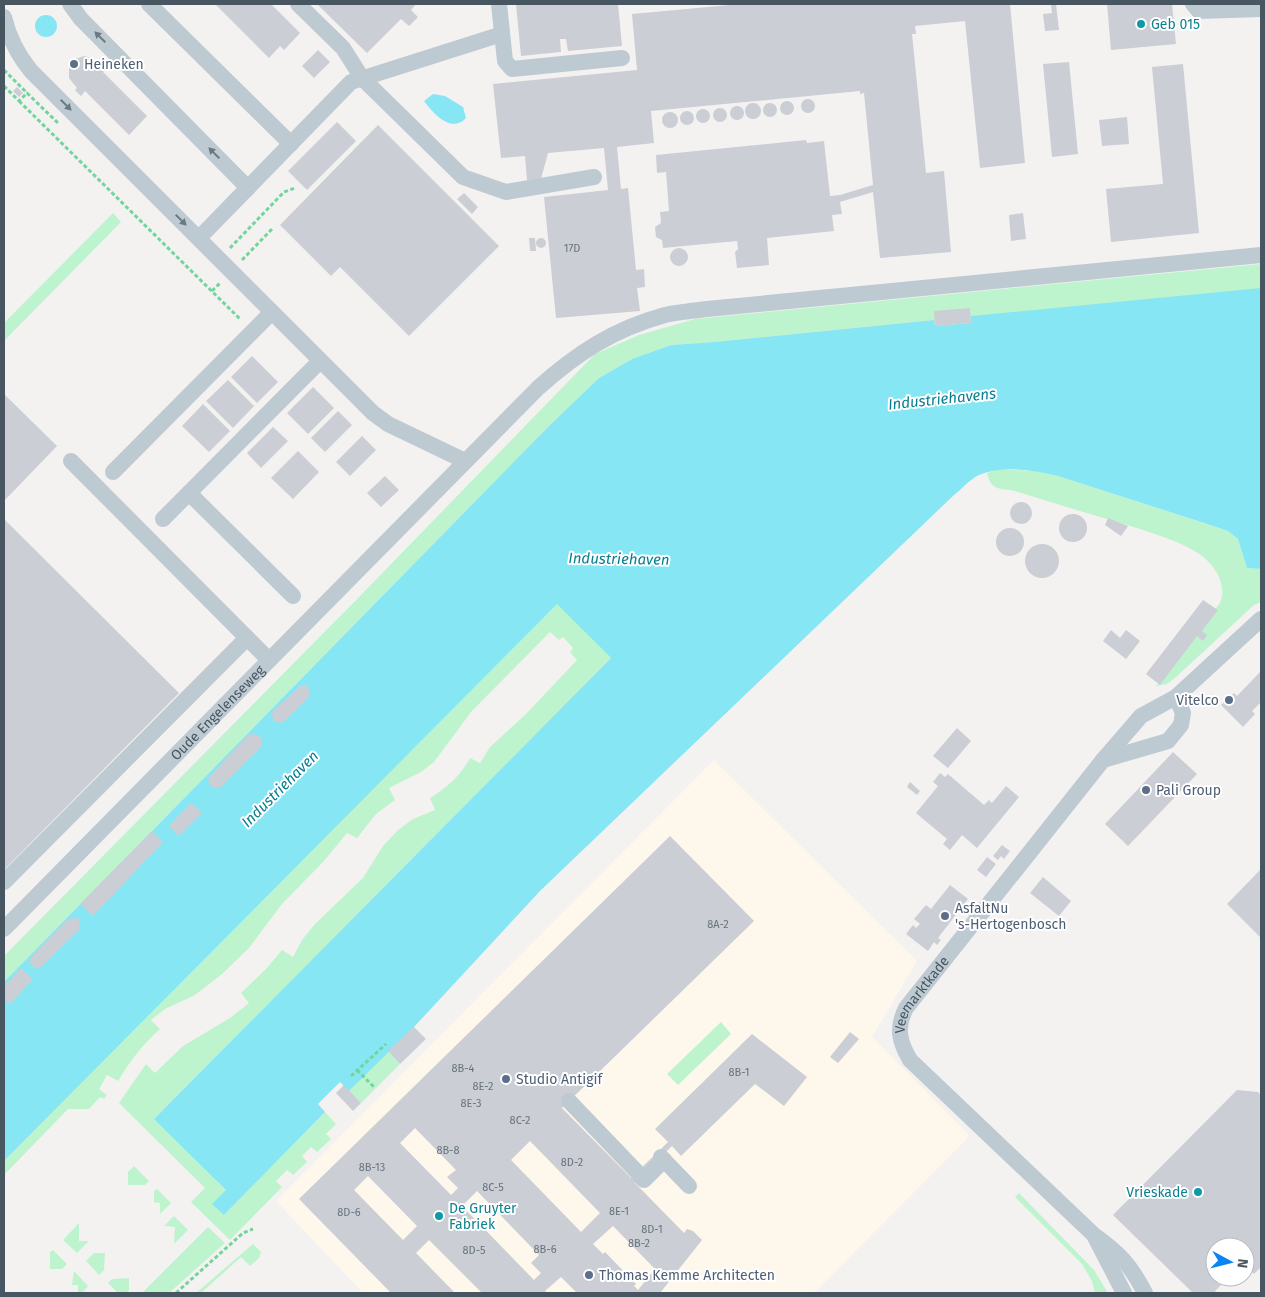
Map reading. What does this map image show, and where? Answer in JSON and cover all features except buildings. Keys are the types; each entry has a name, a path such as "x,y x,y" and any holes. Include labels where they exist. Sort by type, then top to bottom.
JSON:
{"street":[{"path":"70,4 81,19 248,188"},
{"path":"149,4 291,144"},
{"path":"298,4 343,48 362,78 463,177 506,192 594,177"},
{"path":"500,4 505,61 512,69 622,58"},
{"path":"1194,4 1199,11 1261,9"},
{"path":"4,17 8,32 16,49 31,71 373,413 388,424 465,461"},
{"path":"199,238 351,82 502,34"},
{"name":"Oude Engelenseweg","path":"4,929 465,461 559,369 601,340 630,327 666,315 1261,255"},
{"path":"113,472 272,312"},
{"path":"163,519 320,361"},
{"path":"71,461 269,660"},
{"path":"188,493 293,596"},
{"name":"Veemarktkade","path":"1145,1293 1136,1274 1119,1253 1094,1235 910,1060 901,1044 902,1017 906,1008 1103,760 1141,716 1176,697 1261,619"},
{"path":"4,882 247,638"},
{"path":"1103,760 1168,741 1181,725 1183,713 1176,697"},
{"path":"569,1101 644,1180 663,1158 689,1186"},
{"name":"Veemarktkade","path":"1094,1235 1124,1293"}],"path":[{"path":"4,70 27,93"},
{"path":"4,86 10,93"},
{"path":"19,101 253,332"},
{"path":"351,1076 386,1044"},
{"path":"357,1070 375,1088"},
{"path":"176,1293 243,1233 253,1229"}],"shaded area":[{"name":"De Gruyter Fabriek","path":"714,760 917,961 872,1037 968,1134 966,1140 814,1293 363,1293 276,1201"}],"green space":[{"path":"113,213 121,222 4,341 4,323"},
{"path":"1261,264 1261,295 971,317 971,323 935,326 934,320 671,345 632,359 599,378 550,425 4,982 4,956 362,594 595,354 639,335 695,319"},
{"path":"999,469 1036,471 1058,476 1228,531 1238,539 1247,568 1261,569 1261,602 1254,605 1175,678 1167,684 1156,686 1220,603 1222,588 1213,567 1196,552 1160,536 1015,491 996,488 991,483 987,473"},
{"path":"557,603 611,658 155,1118 226,1190 224,1215 325,1112 336,1124 326,1134 331,1139 317,1152 311,1147 302,1156 307,1162 293,1175 287,1170 276,1181 282,1187 230,1240 191,1202 205,1188 119,1103 146,1064 155,1073 183,1046 230,1018 249,1003 241,993 266,969 282,950 293,957 302,940 315,924 363,878 383,846 398,830 413,819 435,810 430,798 453,781 470,758 480,763 490,747 525,715 577,660 570,652 573,648 563,637 559,640 550,632 471,712 434,762 421,772 389,788 395,800 376,814 357,838 347,833 324,861 282,904 249,948 222,974 195,995 165,1009 151,1020 160,1029 137,1053 118,1081 107,1075 99,1089 107,1095 104,1099 100,1097 89,1109 68,1109 4,1175 4,1161"},
{"path":"721,1022 731,1034 678,1085 667,1074"},
{"path":"388,1051 400,1064 361,1103 349,1091"},
{"path":"134,1166 149,1181 145,1185 128,1185 128,1172"},
{"path":"157,1189 171,1203 160,1214 160,1203 154,1202 154,1191"},
{"path":"1019,1193 1094,1270 1108,1293 1095,1293 1092,1281 1082,1264 1015,1197"},
{"path":"174,1216 188,1230 174,1244 175,1227 164,1226"},
{"path":"79,1223 79,1241 89,1241 77,1253 63,1240"},
{"path":"208,1227 225,1243 169,1293 142,1293"},
{"path":"253,1244 261,1252 259,1258 250,1266 241,1257 201,1293 196,1293"},
{"path":"53,1250 67,1264 62,1269 50,1269 50,1252"},
{"path":"94,1253 105,1253 104,1270 99,1275 86,1261"},
{"path":"74,1271 88,1286 82,1293 78,1293 78,1285 72,1285"},
{"path":"129,1278 129,1290 126,1293 118,1293 108,1283 112,1279"}],"water":[{"path":"46,15 54,18 57,26 54,34 46,37 38,34 35,26 38,18"},
{"path":"433,94 445,96 463,107 466,118 454,124 448,123 437,116 424,101"},
{"path":"1261,288 1261,569 1247,568 1238,539 1228,531 1204,523 1058,476 1029,470 1008,469 979,475 954,495 540,891 414,1027 349,1091 340,1082 318,1104 325,1112 224,1215 212,1204 226,1190 154,1119 611,658 557,604 4,1161 4,982 550,425 599,378 632,359 671,345 934,320 935,326 971,323 971,316"}],"place":[{"name":"Geb 015","path":"1141,24"},
{"name":"Heineken","path":"74,64"},
{"name":"Vitelco","path":"1229,700"},
{"name":"Pali Group","path":"1146,790"},
{"name":"AsfaltNu 's-Hertogenbosch","path":"945,916"},
{"name":"Studio Antigif","path":"506,1079"},
{"name":"Vrieskade","path":"1198,1192"},
{"name":"De Gruyter Fabriek","path":"439,1216"},
{"name":"Thomas Kemme Architecten","path":"589,1275"}],"water label":[{"name":"Industriehavens","path":"942,399"},
{"name":"Industriehaven","path":"619,559"},
{"name":"Industriehaven","path":"280,789"}]}
